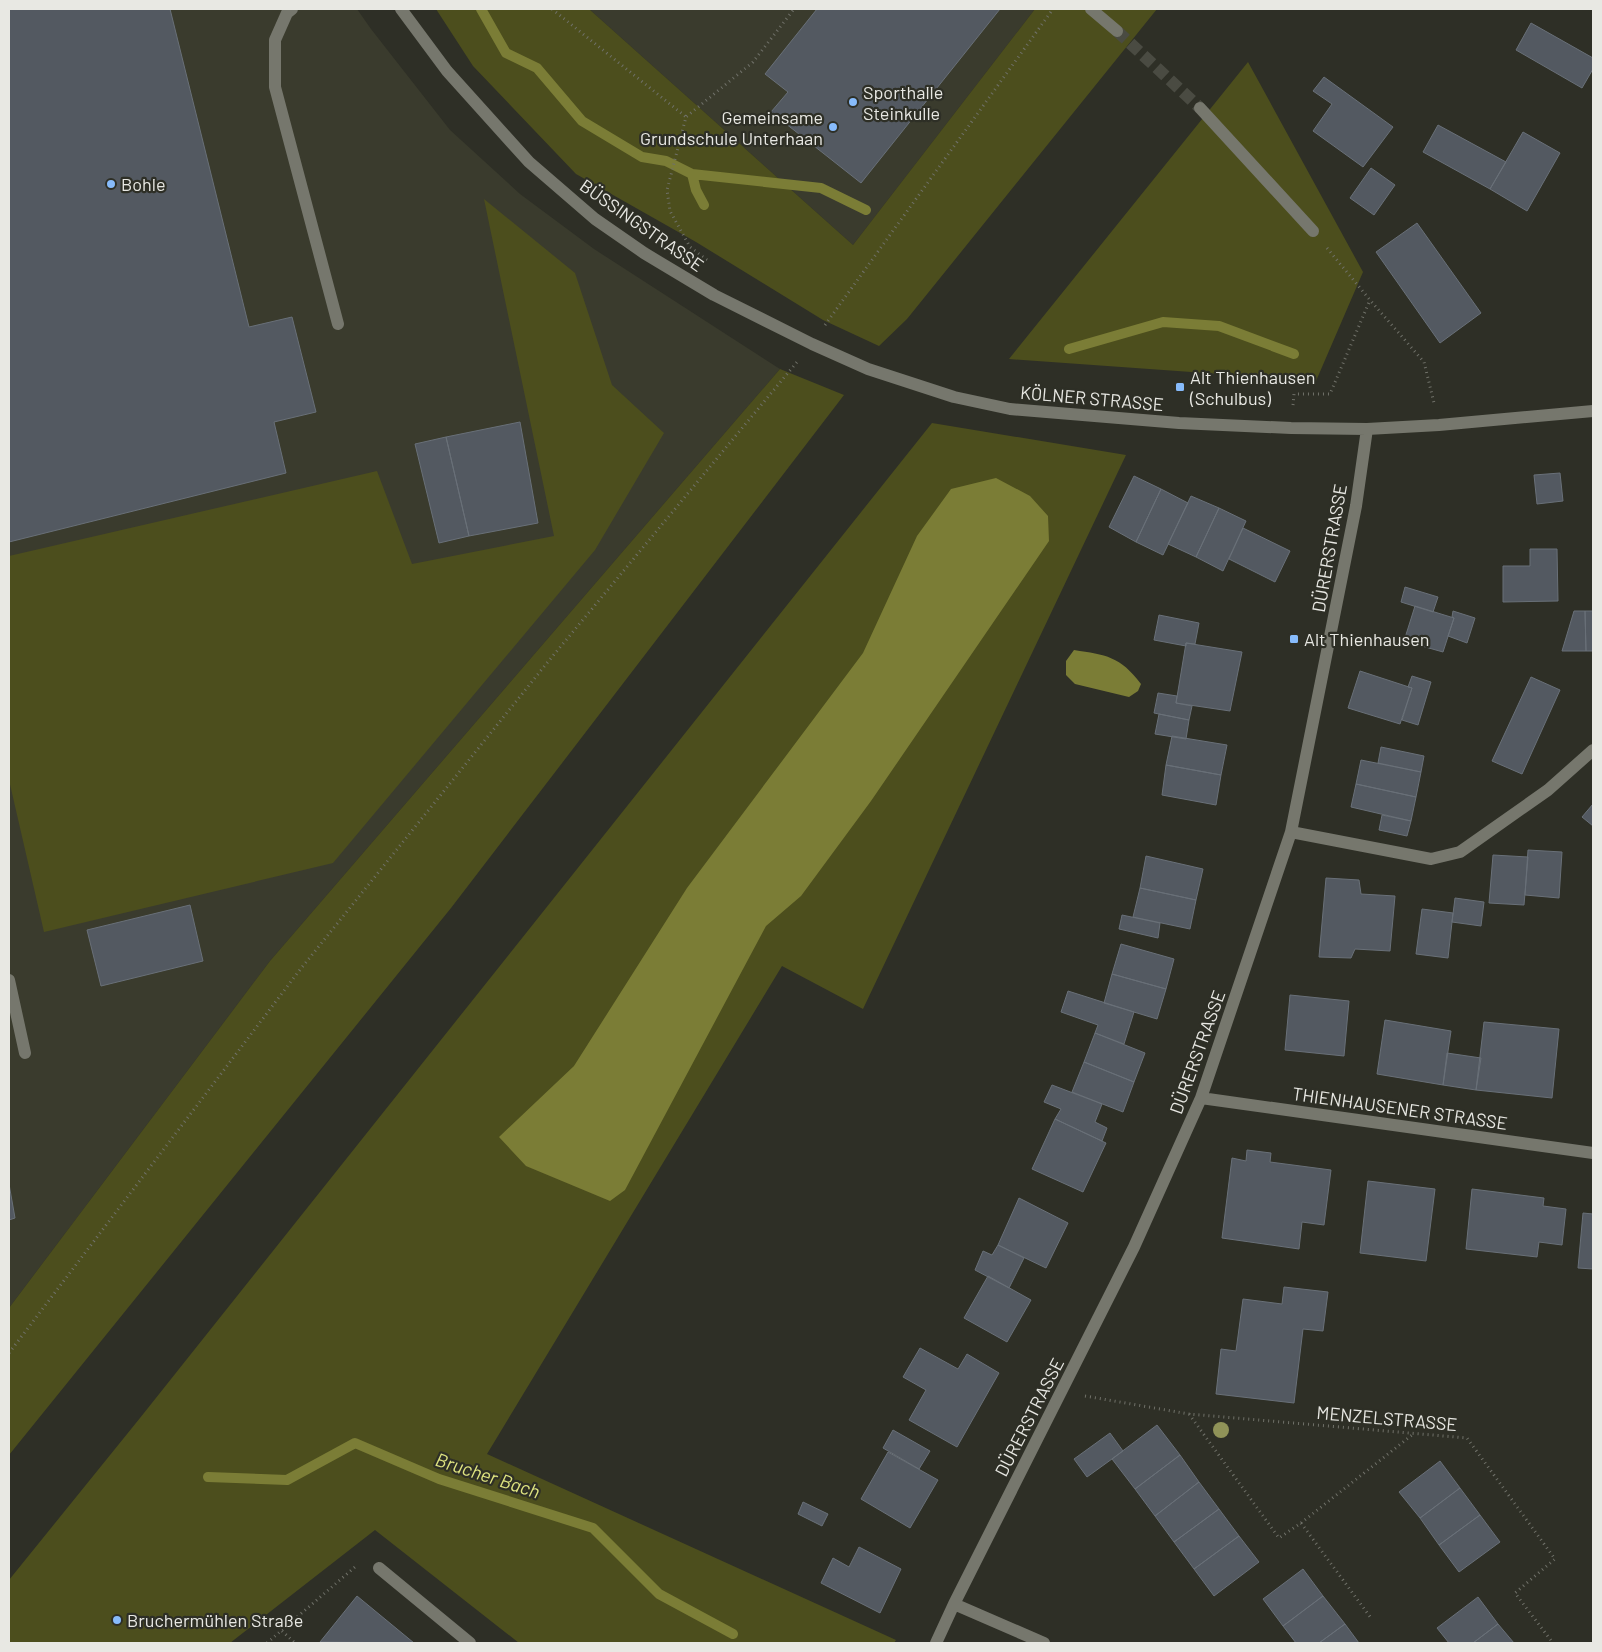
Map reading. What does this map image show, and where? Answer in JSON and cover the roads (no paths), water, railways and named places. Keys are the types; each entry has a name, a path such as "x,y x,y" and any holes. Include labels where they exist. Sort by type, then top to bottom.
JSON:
{"street":[{"path":"292,9 286,13 275,40 275,87 338,324"},
{"name":"BÜSSINGSTRASSE","path":"401,9 447,72 529,162 595,218 644,252 714,295 812,344 868,369"},
{"path":"1091,9 1117,31"},
{"path":"1200,108 1313,231"},
{"name":"KÖLNER STRASSE","path":"868,369 954,397 1010,409 1179,423 1367,429 1439,425 1593,411"},
{"name":"DÜRERSTRASSE","path":"936,1643 1134,1247 1201,1098 1291,832 1356,506 1367,429"},
{"path":"1291,832 1431,859 1460,852 1548,790 1593,750"},
{"path":"9,980 25,1053"},
{"name":"THIENHAUSENER STRASSE","path":"1201,1098 1593,1153"},
{"path":"379,1568 470,1643"},
{"path":"954,1604 1044,1643"}],"waterway":[{"path":"481,9 506,53 537,68 582,121 642,157 666,161 692,174 821,188 866,210"},
{"path":"692,174 696,190 704,205"},
{"path":"1069,349 1163,322 1219,326 1294,354"},
{"name":"Brucher Bach","path":"208,1477 287,1480 355,1443 439,1479 593,1528 659,1594 733,1634"}],"tunnel":[{"path":"1117,31 1200,108"}],"place":[{"name":"Sporthalle Steinkulle","path":"853,102"},
{"name":"Gemeinsame Grundschule Unterhaan","path":"833,127"},
{"name":"Bohle","path":"111,184"},
{"name":"Alt Thienhausen (Schulbus)","path":"1180,387"},
{"name":"Alt Thienhausen","path":"1294,639"},
{"name":"Bruchermühlen Straße","path":"117,1620"}]}
